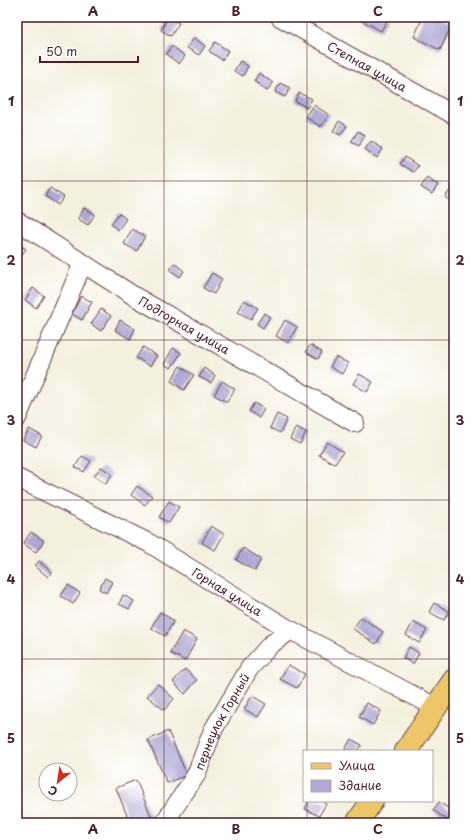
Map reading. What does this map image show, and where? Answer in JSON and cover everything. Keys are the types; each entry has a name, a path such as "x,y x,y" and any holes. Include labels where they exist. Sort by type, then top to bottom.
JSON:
{"main road":[{"path":"407,750 454,680"},
{"path":"357,823 371,802"}],"street":[{"name":"Степная улица","path":"280,17 454,115"},
{"name":"Подгорная улица","path":"17,221 134,296 355,423"},
{"path":"17,418 83,264"},
{"name":"Горная улица","path":"17,478 149,543 291,630 435,707"},
{"name":"пернеулок Горный","path":"164,823 196,776 213,730 249,669 270,645 291,630"}],"building":[{"path":"168,17 179,23 171,36 161,30"},
{"path":"355,17 389,17 381,31"},
{"path":"423,17 438,17 452,24 440,50 414,37"},
{"path":"194,38 205,46 199,55 187,48"},
{"path":"215,42 228,51 222,60 209,51"},
{"path":"172,46 185,56 179,64 166,54"},
{"path":"240,61 248,66 243,76 234,71"},
{"path":"259,73 273,83 267,91 254,81"},
{"path":"280,83 290,88 285,97 275,92"},
{"path":"299,93 312,99 307,108 295,101"},
{"path":"314,105 329,115 321,127 306,117"},
{"path":"339,121 347,126 340,135 333,131"},
{"path":"358,131 365,135 359,146 351,142"},
{"path":"371,141 383,149 377,158 365,149"},
{"path":"405,157 418,166 413,172 400,164"},
{"path":"17,176 22,179 17,183"},
{"path":"427,178 438,185 432,194 421,187"},
{"path":"50,188 64,197 58,205 45,196"},
{"path":"451,189 454,191 454,204 445,197"},
{"path":"84,208 95,214 88,225 78,219"},
{"path":"119,213 126,219 118,230 111,224"},
{"path":"132,229 145,236 137,251 124,244"},
{"path":"18,244 26,249 17,261 17,246"},
{"path":"174,263 184,271 180,277 170,270"},
{"path":"212,273 222,279 214,294 203,288"},
{"path":"33,288 44,296 36,308 25,300"},
{"path":"81,296 92,302 82,320 72,314"},
{"path":"244,300 258,308 251,319 238,312"},
{"path":"101,309 111,316 101,331 91,324"},
{"path":"264,313 270,317 263,328 257,324"},
{"path":"120,320 135,329 130,339 115,330"},
{"path":"285,320 297,327 288,343 276,336"},
{"path":"310,345 322,352 318,359 306,352"},
{"path":"143,347 157,356 150,366 136,358"},
{"path":"173,348 181,353 171,368 164,364"},
{"path":"336,357 348,363 342,374 330,367"},
{"path":"180,366 194,375 184,390 171,381"},
{"path":"204,368 215,375 211,383 199,377"},
{"path":"359,374 373,382 367,392 353,384"},
{"path":"222,381 235,389 227,402 214,395"},
{"path":"254,403 264,409 259,418 249,411"},
{"path":"277,414 287,419 280,433 270,428"},
{"path":"296,427 306,432 300,444 290,439"},
{"path":"29,429 42,436 36,447 23,440"},
{"path":"327,442 343,452 335,464 319,455"},
{"path":"82,456 91,461 84,472 75,467"},
{"path":"101,467 112,474 106,484 94,476"},
{"path":"137,486 152,496 145,505 131,495"},
{"path":"169,501 179,507 169,523 159,517"},
{"path":"211,526 224,534 215,550 202,543"},
{"path":"31,532 44,541 36,552 23,544"},
{"path":"243,548 261,559 255,571 236,560"},
{"path":"39,561 52,572 48,577 35,566"},
{"path":"105,578 112,582 106,593 99,589"},
{"path":"68,585 80,593 73,604 61,596"},
{"path":"123,595 134,601 129,609 119,604"},
{"path":"434,603 449,611 444,620 429,612"},
{"path":"160,612 174,621 165,636 151,628"},
{"path":"361,617 383,632 376,644 353,629"},
{"path":"413,622 427,630 419,643 406,635"},
{"path":"183,631 197,639 185,661 170,653"},
{"path":"409,647 419,653 413,664 403,658"},
{"path":"288,665 305,674 297,688 280,679"},
{"path":"185,669 197,680 185,694 173,682"},
{"path":"158,684 174,699 164,710 147,696"},
{"path":"252,696 266,704 258,717 244,709"},
{"path":"367,703 381,711 373,725 359,717"},
{"path":"168,731 187,775 167,783 148,740"},
{"path":"351,739 362,745 359,750 345,750"},
{"path":"136,780 154,823 130,823 116,788"},
{"path":"308,802 323,802 326,804 319,816 305,809"},
{"path":"439,802 454,812 449,821 433,810"},
{"path":"426,819 431,823 423,823"}]}
